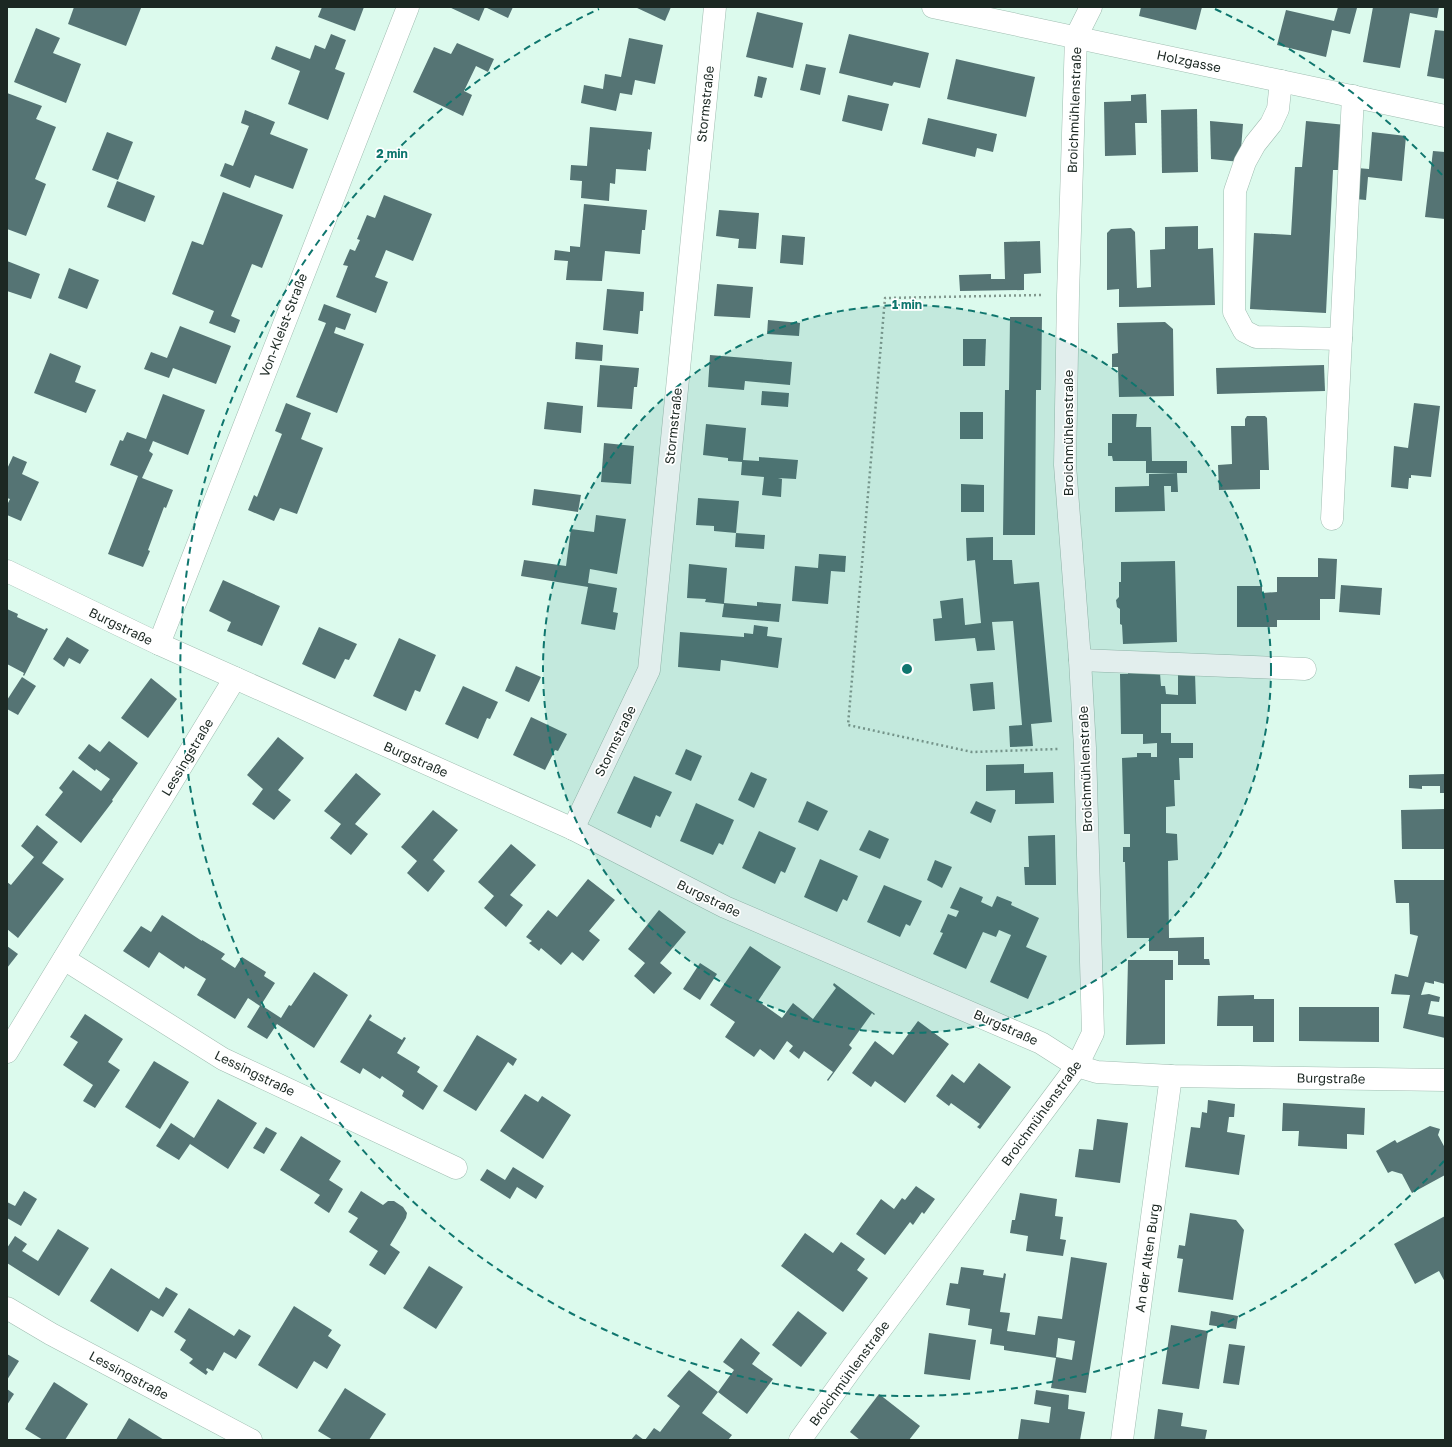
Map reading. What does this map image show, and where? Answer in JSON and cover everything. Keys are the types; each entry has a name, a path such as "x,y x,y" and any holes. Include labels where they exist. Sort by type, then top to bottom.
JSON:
{"street":[{"name":"Von-Kleist-Straße","path":"159,644 408,7"},
{"name":"Stormstraße","path":"573,829 649,670 714,7"},
{"name":"Holzgasse","path":"933,7 1445,116"},
{"name":"Broichmühlenstraße","path":"800,1440 854,1365 1077,1066 1093,1033 1085,748 1066,466 1068,295 1076,37 1091,7"},
{"path":"1281,81 1278,109 1270,124 1244,162 1235,191 1234,312 1244,331 1256,337 1341,339"},
{"path":"1332,519 1353,96"},
{"name":"Burgstraße","path":"7,572 159,644 573,829 726,907 1042,1043 1077,1066 1097,1072 1171,1076 1445,1080"},
{"path":"1080,660 1305,669"},
{"name":"Lessingstraße","path":"7,1052 235,678"},
{"name":"Lessingstraße","path":"64,959 223,1059 456,1168"},
{"name":"An der Alten Burg","path":"1122,1440 1171,1076"},
{"name":"Lessingstraße","path":"7,1308 51,1334 251,1440"}],"path":[{"path":"1068,295 885,298 848,725 972,752 1085,748"}],"building":[{"path":"74,7 141,8 126,46 68,24"},
{"path":"322,7 364,7 355,31 318,17"},
{"path":"449,7 485,7 479,21"},
{"path":"485,7 513,7 508,18"},
{"path":"635,7 671,7 665,21"},
{"path":"1141,7 1202,7 1196,30 1139,16"},
{"path":"1338,7 1357,8 1350,34 1332,30 1326,57 1277,45 1286,10 1334,21"},
{"path":"1373,7 1439,7 1437,18 1410,13 1400,68 1363,62"},
{"path":"757,12 803,23 793,68 746,57"},
{"path":"36,28 60,38 53,53 81,64 66,103 14,82"},
{"path":"1435,30 1445,31 1445,79 1427,76"},
{"path":"331,34 346,40 335,69 345,73 328,120 288,104 300,71 271,59 276,46 310,59 315,45 325,49"},
{"path":"849,34 929,53 920,88 894,82 892,86 839,73"},
{"path":"629,38 663,45 655,84 635,80 632,95 620,93 616,111 581,103 584,85 603,89 605,74 621,77"},
{"path":"457,43 494,59 488,72 476,66 464,91 472,95 463,116 413,92 434,47 451,54"},
{"path":"956,59 1035,77 1026,117 947,99"},
{"path":"806,64 826,68 820,95 800,90"},
{"path":"758,76 767,78 762,98 754,96"},
{"path":"7,93 42,106 36,119 56,127 35,179 46,184 26,236 7,229"},
{"path":"1146,94 1147,123 1135,123 1136,155 1105,156 1104,102 1131,101 1131,95"},
{"path":"848,95 889,104 882,131 842,121"},
{"path":"1197,109 1198,172 1162,173 1161,110"},
{"path":"245,110 275,122 270,134 308,149 293,189 255,175 250,188 220,176 225,163 233,166 249,126 241,123"},
{"path":"928,118 997,134 993,152 977,148 975,157 922,144"},
{"path":"1210,121 1243,124 1240,162 1211,159"},
{"path":"1306,121 1346,125 1342,170 1333,170 1326,313 1250,309 1254,233 1291,235 1295,167 1302,167"},
{"path":"590,127 652,132 650,150 648,149 646,171 616,169 615,184 610,183 609,201 581,198 582,181 570,180 571,165 587,166"},
{"path":"107,132 133,142 118,180 92,170"},
{"path":"1372,132 1406,136 1402,181 1368,177 1366,200 1355,199 1357,168 1369,169"},
{"path":"1433,151 1445,152 1445,219 1425,217"},
{"path":"117,181 155,196 145,222 107,207"},
{"path":"223,192 283,215 262,268 252,264 231,316 240,320 235,333 209,323 214,311 172,294 192,241 203,245"},
{"path":"384,195 432,214 413,261 386,250 375,277 388,282 376,313 336,297 348,266 343,265 350,249 355,251 360,240 357,239 367,215 375,218"},
{"path":"584,204 647,210 645,230 642,230 640,254 605,251 602,281 566,280 568,261 554,260 555,250 570,252 570,246 580,247"},
{"path":"719,210 759,213 756,249 738,248 739,239 716,236"},
{"path":"1198,226 1198,249 1213,248 1215,305 1119,307 1119,289 1107,290 1107,233 1111,229 1131,228 1135,232 1137,288 1151,287 1150,250 1165,249 1165,227"},
{"path":"782,235 805,237 803,265 780,263"},
{"path":"1040,241 1041,273 1024,274 1024,290 960,291 959,275 991,274 991,279 1005,279 1004,242"},
{"path":"7,261 40,274 31,299 7,291"},
{"path":"69,268 99,280 87,309 58,298"},
{"path":"717,284 753,287 750,318 714,316"},
{"path":"607,289 644,292 643,311 640,311 638,334 603,330"},
{"path":"324,304 351,314 345,330 336,327 334,333 364,344 337,413 296,397 326,323 318,320"},
{"path":"1010,317 1042,317 1041,390 1036,390 1035,535 1003,535 1005,390 1009,390"},
{"path":"768,320 800,323 799,336 767,334"},
{"path":"1165,322 1173,329 1174,396 1119,397 1118,367 1112,367 1112,354 1118,353 1117,323"},
{"path":"180,326 231,346 216,384 173,368 169,378 144,369 151,352 167,358"},
{"path":"963,339 986,339 985,366 963,366"},
{"path":"576,342 603,345 602,361 575,359"},
{"path":"50,353 81,366 75,382 96,390 86,413 34,393"},
{"path":"710,355 792,362 790,385 745,381 744,390 708,387"},
{"path":"600,365 639,368 637,387 634,387 632,409 597,407"},
{"path":"1324,365 1325,391 1217,394 1216,368"},
{"path":"762,391 789,393 788,407 761,405"},
{"path":"163,394 205,410 188,455 153,441 149,451 153,454 142,478 173,490 166,508 164,507 148,550 150,551 143,567 108,554 138,476 110,465 120,440 123,441 127,432 146,439"},
{"path":"547,402 583,406 581,433 544,429"},
{"path":"286,403 311,413 301,439 323,448 297,514 280,508 274,521 248,510 254,495 257,497 282,434 275,431"},
{"path":"1414,403 1440,406 1431,477 1411,475 1411,478 1409,478 1408,489 1391,487 1394,446 1408,448"},
{"path":"960,412 983,412 983,439 960,439"},
{"path":"1112,414 1137,414 1136,427 1151,427 1152,461 1187,461 1187,473 1146,473 1146,461 1113,461 1112,456 1108,456 1108,443 1112,443"},
{"path":"1247,416 1265,416 1267,418 1269,470 1260,470 1260,489 1219,490 1218,465 1232,464 1231,426 1245,426 1245,419"},
{"path":"706,424 746,428 743,460 759,461 759,457 798,460 796,479 778,478 782,479 781,497 762,495 764,477 741,475 742,462 728,461 728,458 703,455"},
{"path":"604,443 634,446 631,484 601,482"},
{"path":"13,456 27,462 22,474 39,482 21,521 7,515 7,505 10,499 7,498 7,469"},
{"path":"1177,473 1178,492 1171,492 1171,486 1164,486 1165,511 1115,512 1115,487 1149,486 1149,474"},
{"path":"961,484 984,485 984,512 961,512"},
{"path":"534,489 581,495 578,512 532,505"},
{"path":"698,498 739,501 736,533 714,531 714,526 696,525"},
{"path":"596,515 626,519 617,574 590,569 588,583 617,588 613,612 618,613 615,630 581,624 588,587 521,576 524,560 566,566 571,529 594,532"},
{"path":"736,533 765,535 764,549 735,547"},
{"path":"993,537 993,560 1012,560 1014,584 1039,582 1052,722 1031,724 1033,746 1010,747 1009,726 1022,725 1013,621 992,622 995,650 977,651 975,638 935,641 933,619 942,618 940,601 963,598 965,625 981,623 975,560 967,561 966,538"},
{"path":"819,554 846,556 845,572 831,571 828,604 792,601 795,566 818,568"},
{"path":"1318,558 1337,559 1335,599 1320,599 1320,620 1277,620 1277,627 1237,627 1237,586 1262,586 1262,593 1277,592 1277,577 1318,577"},
{"path":"1175,561 1177,642 1123,644 1122,625 1120,624 1120,609 1117,607 1116,600 1119,597 1119,582 1121,582 1121,562"},
{"path":"689,564 727,568 724,603 757,606 757,602 781,604 779,622 722,617 724,604 705,602 706,599 687,598"},
{"path":"223,580 280,606 262,646 227,631 231,622 209,611"},
{"path":"1341,585 1382,588 1380,615 1339,612"},
{"path":"7,609 18,614 17,617 45,630 46,628 48,629 24,676 24,673 7,664"},
{"path":"754,625 768,627 767,636 782,638 778,668 721,660 720,671 678,667 680,632 744,637 744,633 753,634"},
{"path":"319,627 357,644 349,660 345,659 335,679 302,664"},
{"path":"67,637 89,650 80,664 69,658 64,667 53,659"},
{"path":"399,638 436,655 420,692 415,690 406,711 373,696"},
{"path":"516,666 541,677 529,702 505,691"},
{"path":"1128,670 1146,670 1145,674 1160,673 1161,686 1165,686 1166,694 1178,695 1178,673 1195,673 1196,704 1161,704 1161,733 1171,733 1171,743 1193,743 1193,758 1179,758 1180,780 1174,780 1175,806 1166,807 1166,833 1177,834 1178,860 1168,861 1169,938 1204,937 1204,959 1209,959 1210,965 1178,965 1178,951 1149,951 1149,938 1127,938 1125,862 1123,862 1123,847 1130,847 1130,834 1124,834 1122,758 1137,757 1137,753 1151,753 1151,757 1157,757 1157,743 1143,744 1143,734 1121,734 1120,674 1128,674"},
{"path":"22,677 36,686 18,715 7,709 7,700"},
{"path":"151,678 177,699 148,738 121,718"},
{"path":"993,682 995,709 973,711 970,684"},
{"path":"463,686 498,702 490,719 487,718 478,739 445,724"},
{"path":"531,717 567,734 558,751 555,750 545,770 513,755"},
{"path":"278,737 304,758 278,790 291,800 274,820 252,804 263,789 247,775"},
{"path":"109,741 138,763 112,800 113,801 81,843 45,815 63,792 59,788 73,770 101,791 110,779 96,769 95,771 78,758 89,744 100,752"},
{"path":"686,749 702,756 691,781 675,774"},
{"path":"1024,764 1024,773 1053,772 1054,803 1015,804 1015,790 986,791 986,765"},
{"path":"751,772 767,779 754,808 738,800"},
{"path":"356,773 381,794 355,824 368,834 351,855 330,838 341,824 324,811"},
{"path":"1445,774 1445,793 1440,793 1440,786 1422,786 1422,789 1409,788 1409,775"},
{"path":"634,776 672,792 660,817 656,815 651,828 617,813"},
{"path":"807,801 828,811 818,831 798,822"},
{"path":"976,801 996,810 991,823 970,813"},
{"path":"696,803 734,820 723,845 719,843 713,855 680,841"},
{"path":"1445,809 1445,849 1402,849 1401,810"},
{"path":"433,810 458,830 433,860 445,871 428,892 407,873 417,861 401,847"},
{"path":"37,825 58,842 42,863 64,879 18,938 7,929 7,882 11,885 34,857 21,846"},
{"path":"869,830 889,839 880,859 859,850"},
{"path":"759,831 796,848 785,873 781,871 775,884 742,868"},
{"path":"1055,835 1056,885 1025,885 1024,867 1029,867 1028,836"},
{"path":"511,844 536,865 510,895 523,905 506,927 484,908 494,896 478,882"},
{"path":"820,859 858,876 847,901 843,899 837,912 804,897"},
{"path":"935,860 952,867 942,888 927,880"},
{"path":"588,879 615,900 589,931 600,940 583,961 572,952 561,965 541,948 539,951 529,943 532,941 526,937 548,910 557,917"},
{"path":"1394,880 1445,880 1445,984 1434,981 1434,984 1425,982 1421,995 1429,994 1440,997 1439,1002 1431,1001 1428,1014 1445,1017 1445,1038 1403,1028 1410,995 1391,994 1395,974 1408,977 1418,936 1410,934 1409,903 1396,903"},
{"path":"884,885 922,901 910,926 906,924 900,937 867,922"},
{"path":"960,887 983,897 981,902 992,907 997,896 1012,902 1011,905 1039,918 1026,947 1047,956 1028,999 990,982 1011,935 999,930 996,937 983,932 966,969 933,954 943,933 940,932 948,914 956,917 959,911 950,908"},
{"path":"659,910 686,932 660,963 672,973 654,994 634,976 645,963 628,949"},
{"path":"162,915 225,954 221,959 235,968 242,957 266,972 264,976 275,983 261,1005 281,1018 314,972 348,995 314,1048 277,1024 267,1039 247,1027 260,1006 248,998 235,1019 197,995 206,979 185,966 184,969 159,952 149,968 123,951 141,926 151,932"},
{"path":"7,946 18,954 7,968"},
{"path":"750,946 781,967 758,1001 782,1018 793,1003 813,1019 836,988 833,985 834,983 875,1014 874,1015 872,1013 849,1045 852,1048 828,1081 827,1080 833,1072 804,1051 799,1059 789,1051 793,1046 787,1041 774,1060 760,1049 754,1057 725,1037 735,1022 710,1005"},
{"path":"1128,960 1173,960 1173,980 1165,980 1165,1044 1126,1045"},
{"path":"700,963 717,974 700,1000 683,989"},
{"path":"1254,995 1254,999 1274,999 1274,1042 1253,1042 1253,1026 1217,1026 1218,996"},
{"path":"1299,1007 1379,1007 1379,1042 1299,1041"},
{"path":"85,1014 123,1039 108,1062 120,1070 95,1108 83,1101 93,1085 63,1065 78,1042 70,1037"},
{"path":"370,1014 372,1016 369,1020 402,1040 404,1037 406,1038 397,1053 420,1067 417,1072 438,1086 423,1110 402,1096 404,1091 382,1076 380,1079 363,1068 360,1074 340,1062"},
{"path":"918,1021 949,1044 905,1103 875,1081 871,1087 852,1073 875,1041 893,1055"},
{"path":"477,1035 517,1059 513,1066 508,1062 476,1111 443,1091"},
{"path":"154,1061 189,1082 160,1129 125,1107"},
{"path":"979,1063 1011,1087 980,1129 977,1127 980,1124 951,1103 949,1106 936,1096 952,1074 964,1083"},
{"path":"525,1094 538,1102 542,1096 571,1115 543,1159 500,1131"},
{"path":"218,1099 257,1123 228,1169 190,1144 179,1160 156,1146 171,1123 194,1138"},
{"path":"1208,1100 1235,1104 1234,1117 1229,1117 1227,1132 1245,1135 1239,1175 1185,1167 1191,1127 1200,1128 1202,1112 1207,1113"},
{"path":"1283,1103 1365,1108 1364,1135 1347,1134 1347,1149 1298,1146 1299,1131 1282,1131"},
{"path":"1097,1119 1128,1123 1120,1183 1075,1177 1079,1149 1093,1150"},
{"path":"1430,1126 1440,1129 1438,1135 1445,1148 1445,1175 1412,1193 1402,1174 1392,1171 1388,1173 1376,1151 1395,1140 1397,1143"},
{"path":"266,1127 277,1133 264,1154 253,1148"},
{"path":"301,1136 341,1161 329,1180 343,1189 329,1213 314,1203 320,1195 280,1170"},
{"path":"513,1167 544,1186 536,1199 517,1187 510,1199 480,1180 487,1169 505,1180"},
{"path":"916,1186 935,1199 924,1214 922,1212 913,1225 910,1222 885,1255 856,1234 881,1199 894,1209 902,1198 905,1200"},
{"path":"24,1191 37,1199 21,1226 7,1218 7,1202 15,1206"},
{"path":"361,1191 383,1205 388,1201 394,1201 403,1207 407,1213 406,1218 390,1245 400,1252 385,1275 369,1265 378,1251 349,1232 358,1218 348,1212"},
{"path":"1020,1193 1057,1199 1055,1216 1063,1217 1060,1239 1066,1240 1063,1256 1026,1251 1028,1236 1010,1233 1012,1220 1015,1220"},
{"path":"1190,1213 1236,1220 1244,1230 1233,1300 1178,1292 1183,1259 1177,1258 1179,1245 1185,1246"},
{"path":"1445,1216 1445,1282 1439,1271 1415,1284 1394,1244"},
{"path":"58,1229 89,1248 59,1296 7,1263 7,1248 15,1236 27,1244 22,1251 38,1261"},
{"path":"805,1233 833,1253 841,1242 865,1259 857,1270 868,1278 843,1312 781,1266"},
{"path":"1071,1257 1107,1263 1086,1393 1051,1388 1056,1358 1004,1350 1004,1346 990,1344 992,1329 968,1325 970,1309 946,1305 950,1283 958,1284 961,1267 984,1270 983,1275 1003,1278 1004,1273 1006,1274 1000,1312 1010,1313 1007,1331 1035,1335 1038,1316 1062,1319","holes":["1058,1338 1075,1341 1072,1360 1056,1357"]},
{"path":"429,1266 463,1287 436,1329 403,1308"},
{"path":"111,1268 159,1299 166,1287 178,1294 163,1317 151,1310 138,1332 90,1301"},
{"path":"294,1306 332,1330 328,1336 341,1345 327,1369 314,1361 297,1389 258,1365"},
{"path":"189,1308 234,1336 239,1329 251,1336 236,1359 224,1352 213,1371 207,1368 206,1370 208,1372 206,1375 189,1363 193,1359 180,1350 186,1340 174,1332"},
{"path":"798,1311 827,1333 801,1367 772,1345"},
{"path":"1211,1311 1238,1316 1236,1329 1209,1325"},
{"path":"1171,1325 1208,1331 1199,1389 1162,1384"},
{"path":"929,1333 976,1340 970,1380 924,1374"},
{"path":"741,1338 760,1353 752,1364 773,1379 747,1414 718,1392 734,1370 723,1362"},
{"path":"1229,1344 1245,1346 1239,1385 1223,1383"},
{"path":"7,1354 19,1361 7,1380"},
{"path":"689,1370 718,1392 702,1413 732,1435 728,1440 645,1440 654,1428 660,1432 680,1406 667,1396"},
{"path":"54,1382 88,1404 65,1440 43,1440 25,1429"},
{"path":"345,1388 386,1414 369,1440 333,1440 318,1431"},
{"path":"7,1389 14,1394 7,1405"},
{"path":"1036,1390 1069,1395 1068,1409 1085,1412 1080,1440 1018,1440 1021,1419 1049,1423 1051,1407 1034,1404"},
{"path":"879,1394 920,1426 909,1440 860,1440 850,1432"},
{"path":"1158,1409 1183,1413 1181,1426 1207,1430 1205,1440 1154,1440"},
{"path":"129,1418 164,1440 116,1440"},
{"path":"636,1434 644,1440 631,1440"}]}
